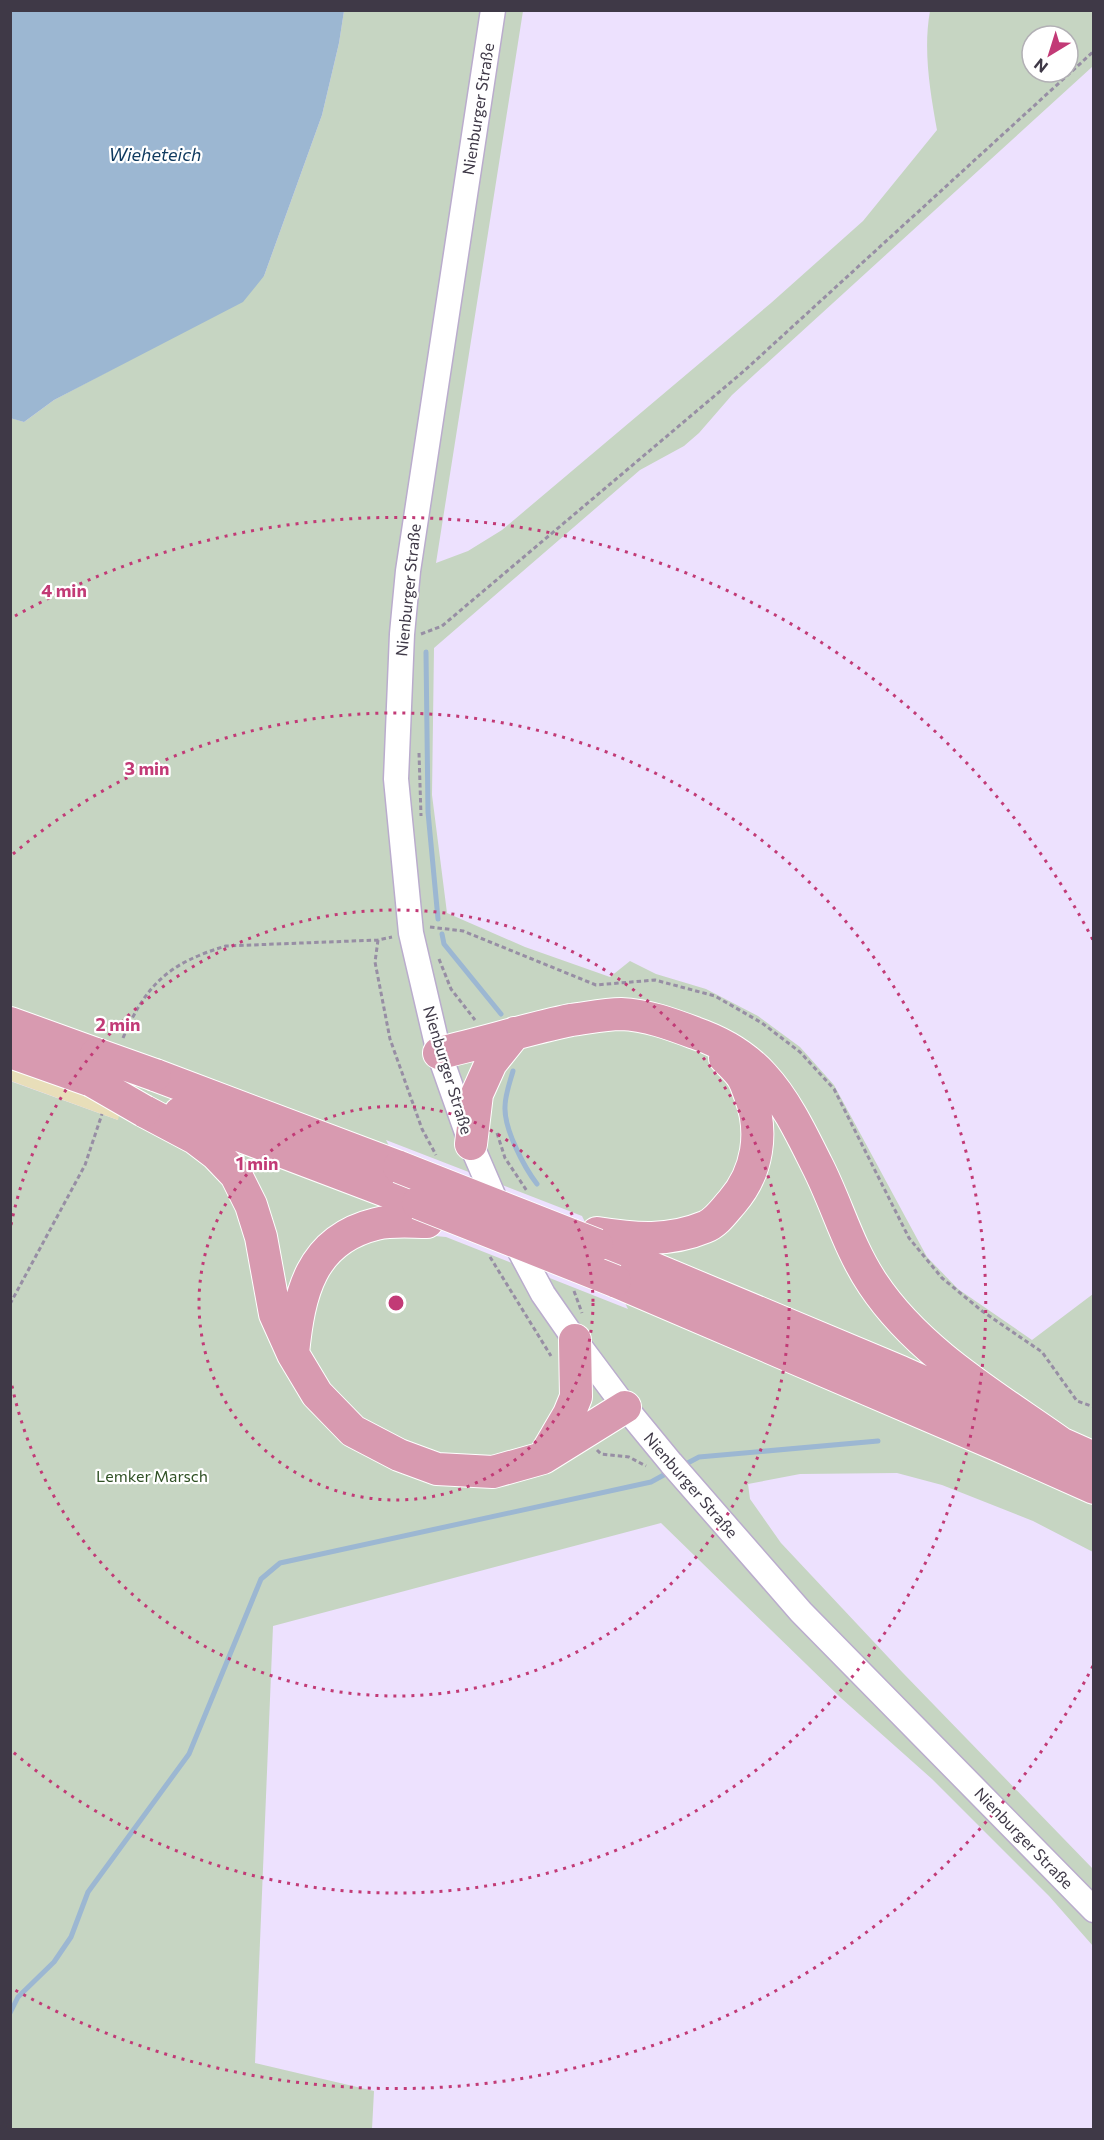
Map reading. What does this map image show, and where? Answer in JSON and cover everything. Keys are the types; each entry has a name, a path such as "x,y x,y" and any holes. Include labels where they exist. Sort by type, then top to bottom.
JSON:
{"highway":[{"path":"439,1053 582,1018 620,1014 662,1020 706,1037 744,1057 764,1077 785,1104 818,1167 855,1254 873,1285 895,1312 928,1345 963,1373 1062,1444"},
{"path":"10,1023 149,1096 422,1213"},
{"path":"471,1144 477,1094 491,1064 514,1033"},
{"path":"593,1239 663,1238 708,1226 736,1197 748,1178 754,1163 759,1131 753,1105 744,1079 706,1037"},
{"path":"10,1052 98,1095 149,1096 399,1167 521,1217 593,1239 1094,1458"},
{"path":"149,1096 216,1154 236,1175 251,1205 261,1237 275,1314 293,1354 317,1394 353,1431 399,1455 437,1469 494,1472 543,1458 625,1407"},
{"path":"293,1354 297,1316 303,1292 313,1268 332,1246 355,1230 422,1213 521,1217 615,1281 1094,1488"},
{"path":"543,1458 569,1414 576,1397 580,1330"}],"street":[{"name":"Nienburger Straße","path":"493,10 408,571 403,623 396,779 426,932 439,1053 471,1144 505,1223 543,1294 580,1330 625,1407 801,1612 1094,1910"}],"path":[{"path":"418,635 442,626 744,371 1094,51"},
{"path":"418,746 422,818"},
{"path":"121,1044 134,1013 147,991 183,962 204,952 226,946 378,940 426,932"},
{"path":"439,959 451,989 474,1016 485,1042"},
{"path":"10,1304 85,1165 98,1095"},
{"path":"496,1125 521,1217"},
{"path":"572,1282 580,1330"}],"green space":[{"name":"Lemker Marsch","path":"344,11 523,11 436,563 468,551 502,530 771,303 863,221 937,130 927,56 930,11 1093,11 1093,68 1080,78 1080,24 1020,24 1020,84 1073,84 732,395 699,433 684,446 640,470 434,648 432,795 447,913 525,947 610,977 630,961 656,974 706,989 758,1016 800,1047 834,1085 927,1257 958,1289 1032,1340 1093,1294 1093,1552 1033,1521 942,1485 897,1473 800,1474 748,1484 750,1499 781,1543 1093,1869 1093,1946 1049,1896 932,1779 841,1698 661,1523 273,1626 255,2063 374,2091 372,2129 11,2129 10,1081 118,1120 11,1013 11,418 24,422 54,400 137,356 264,276 322,115","holes":["386,1140 582,1216 628,1309 446,1237 435,1236"]}],"sand":[{"path":"10,1013 132,1061 118,1120 11,1081"}],"water":[{"name":"Wieheteich","path":"11,10 344,11 322,115 264,276 243,302 54,400 24,422 10,418"}],"waterway":[{"path":"426,652 428,812 438,919"},
{"path":"442,934 444,944 501,1014"},
{"path":"513,1071 505,1107 508,1126 526,1168 537,1184"},
{"path":"682,1466 699,1457 878,1441"},
{"path":"10,2013 18,1997 54,1962 71,1937 88,1892 189,1754 261,1579 280,1563 651,1482 671,1471"}]}
